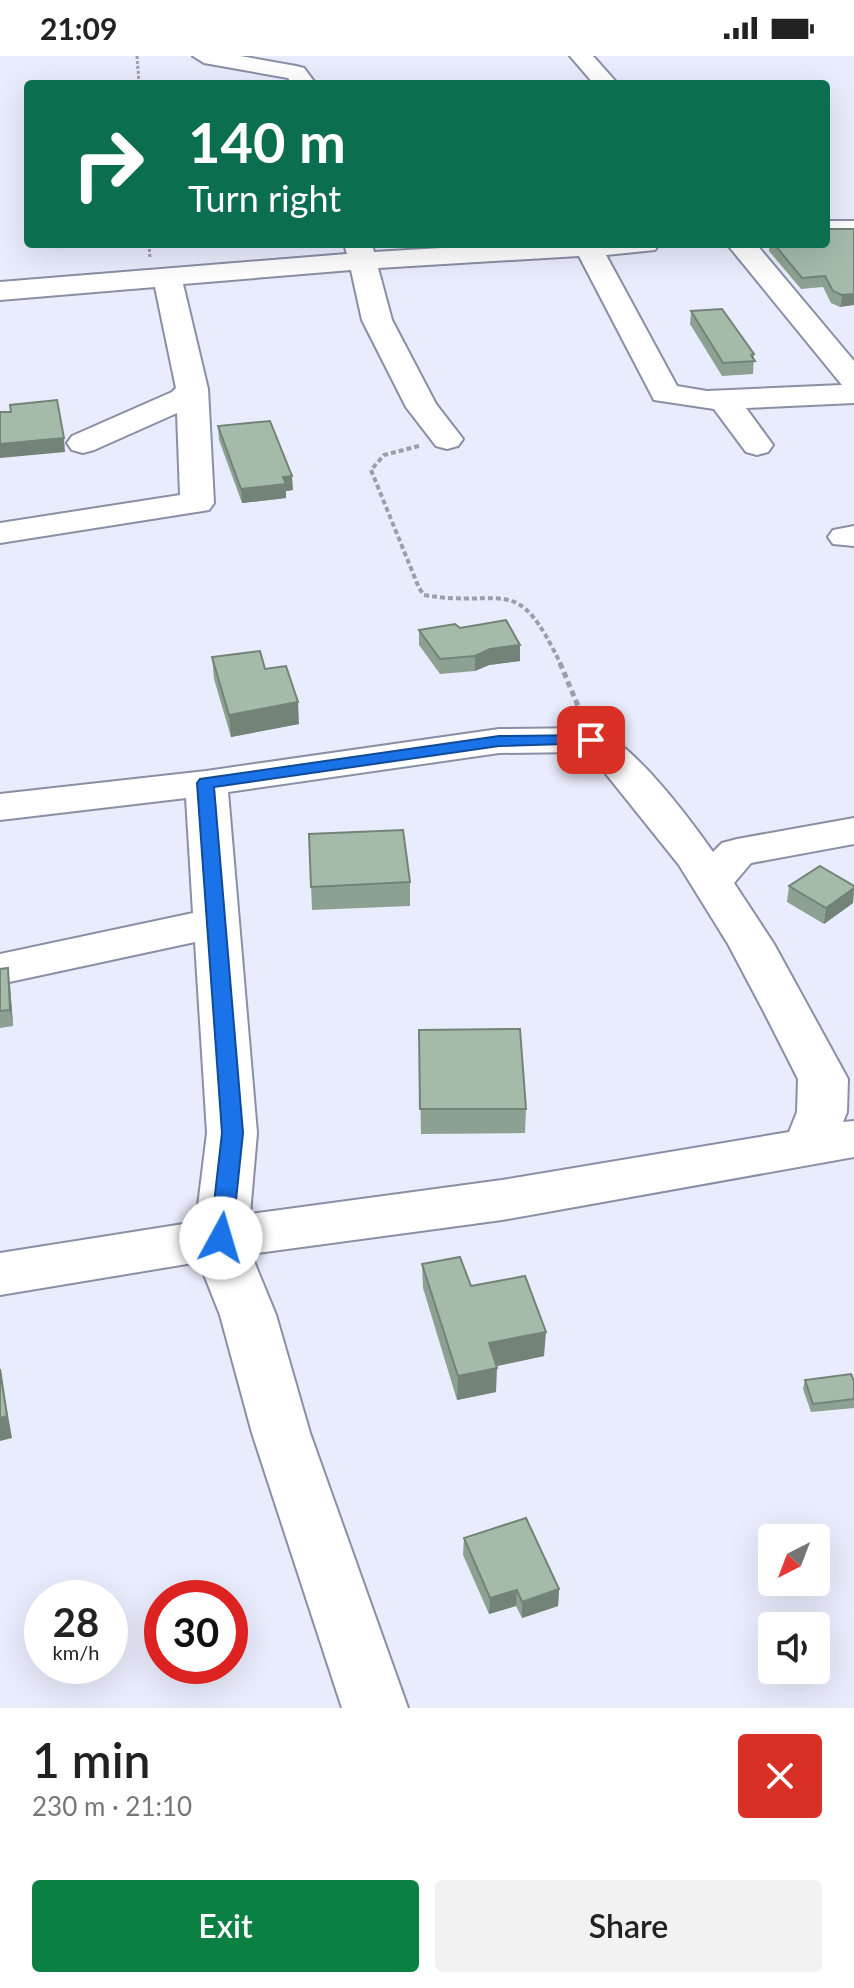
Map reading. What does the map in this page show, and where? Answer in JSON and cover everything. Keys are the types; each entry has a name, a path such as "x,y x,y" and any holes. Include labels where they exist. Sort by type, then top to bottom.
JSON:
{"street":[{"path":"204,56 296,73 301,80"},
{"path":"581,56 602,80"},
{"path":"830,229 854,229"},
{"path":"0,291 168,279 361,253 600,248"},
{"path":"744,248 854,380"},
{"path":"589,249 665,393 707,400 854,393"},
{"path":"361,253 377,320 422,407 447,439"},
{"path":"0,533 197,503 192,389 168,279"},
{"path":"83,443 183,399 192,389"},
{"path":"723,399 757,445"},
{"path":"0,807 206,783 499,741 591,740 612,755 680,840 724,867 751,944 823,1079 822,1112 832,1142 502,1200 221,1238 0,1274"},
{"path":"206,783 232,1133 221,1238 227,1267 248,1315 281,1433 375,1708"},
{"path":"724,867 854,831"},
{"path":"0,969 216,923"}],"path":[{"path":"137,56 139,80"},
{"path":"447,439 382,456 374,462 371,470 419,588 424,595 436,597 512,599 525,604 561,663 591,740"}],"building":[{"path":"830,229 854,229 854,294 842,295 833,291 825,276 802,278 777,248 830,248"},
{"path":"722,309 754,354 751,355 755,361 723,363 691,311"},
{"path":"57,400 64,438 0,444 0,412 11,412 10,405"},
{"path":"270,421 292,476 283,477 286,484 241,489 218,426"},
{"path":"506,620 520,645 490,649 475,656 440,659 419,630 455,624 460,628"},
{"path":"260,651 265,669 286,666 298,702 229,715 212,657"},
{"path":"403,830 410,882 311,887 309,834"},
{"path":"820,866 854,886 826,908 789,886"},
{"path":"8,968 10,1010 0,1011 0,969"},
{"path":"520,1029 526,1109 420,1109 419,1030"},
{"path":"460,1257 471,1286 525,1276 546,1332 489,1343 497,1368 458,1376 422,1264"},
{"path":"0,1369 7,1416 0,1418"},
{"path":"851,1374 854,1399 813,1404 805,1380"},
{"path":"526,1518 559,1589 522,1602 517,1590 490,1598 464,1538"}],"route":[{"path":"221,1238 232,1133 206,783 499,741 591,740"}]}
